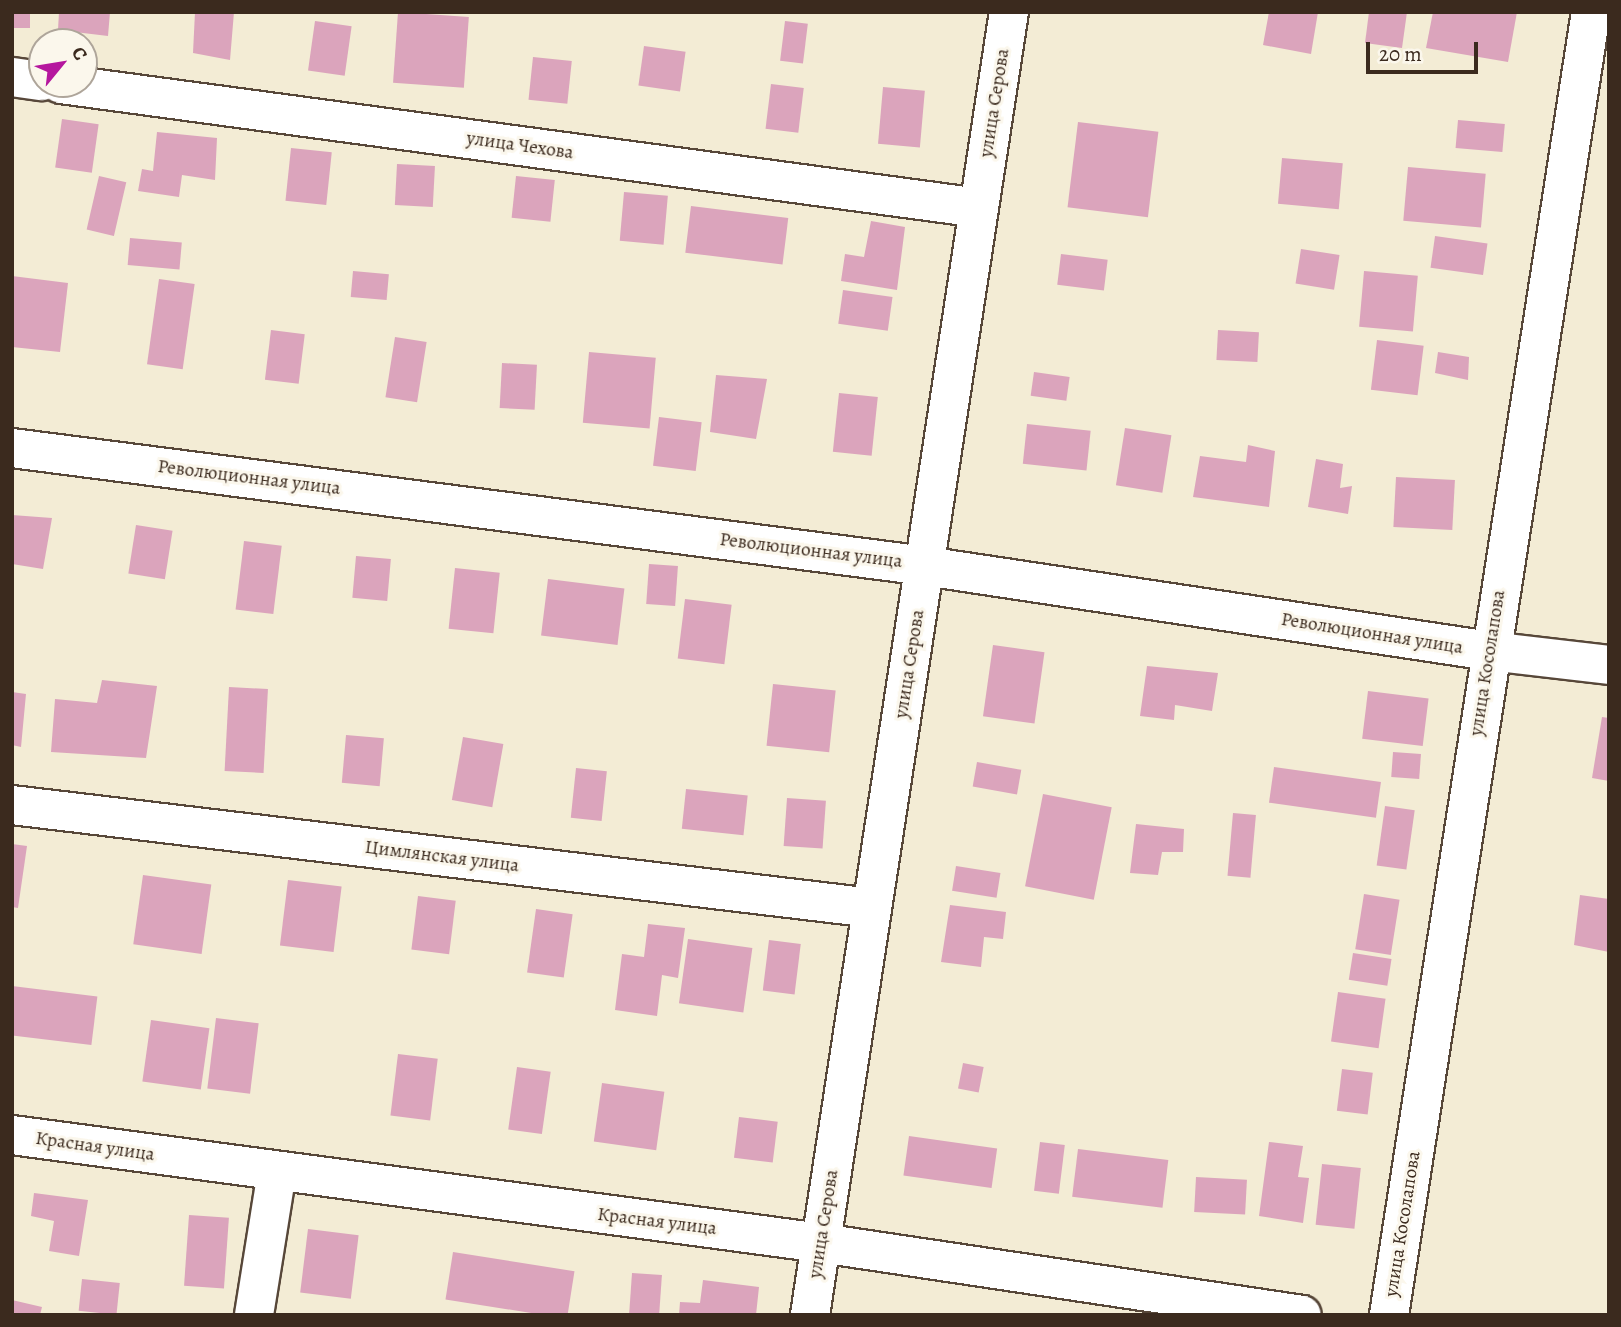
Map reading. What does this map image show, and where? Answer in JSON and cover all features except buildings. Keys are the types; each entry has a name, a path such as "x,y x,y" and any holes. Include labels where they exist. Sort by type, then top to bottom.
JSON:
{"street":[{"name":"улица Серова","path":"810,1315 1009,12"},
{"name":"улица Косолапова","path":"1389,1315 1591,12"},
{"name":"улица Чехова","path":"98,89 979,208"},
{"name":"Революционная улица","path":"12,448 925,566 1490,651 1609,665"},
{"name":"Цимлянская улица","path":"12,805 872,908"},
{"name":"Красная улица","path":"12,1135 821,1243 1302,1315"},
{"path":"254,1315 277,1172"}]}
